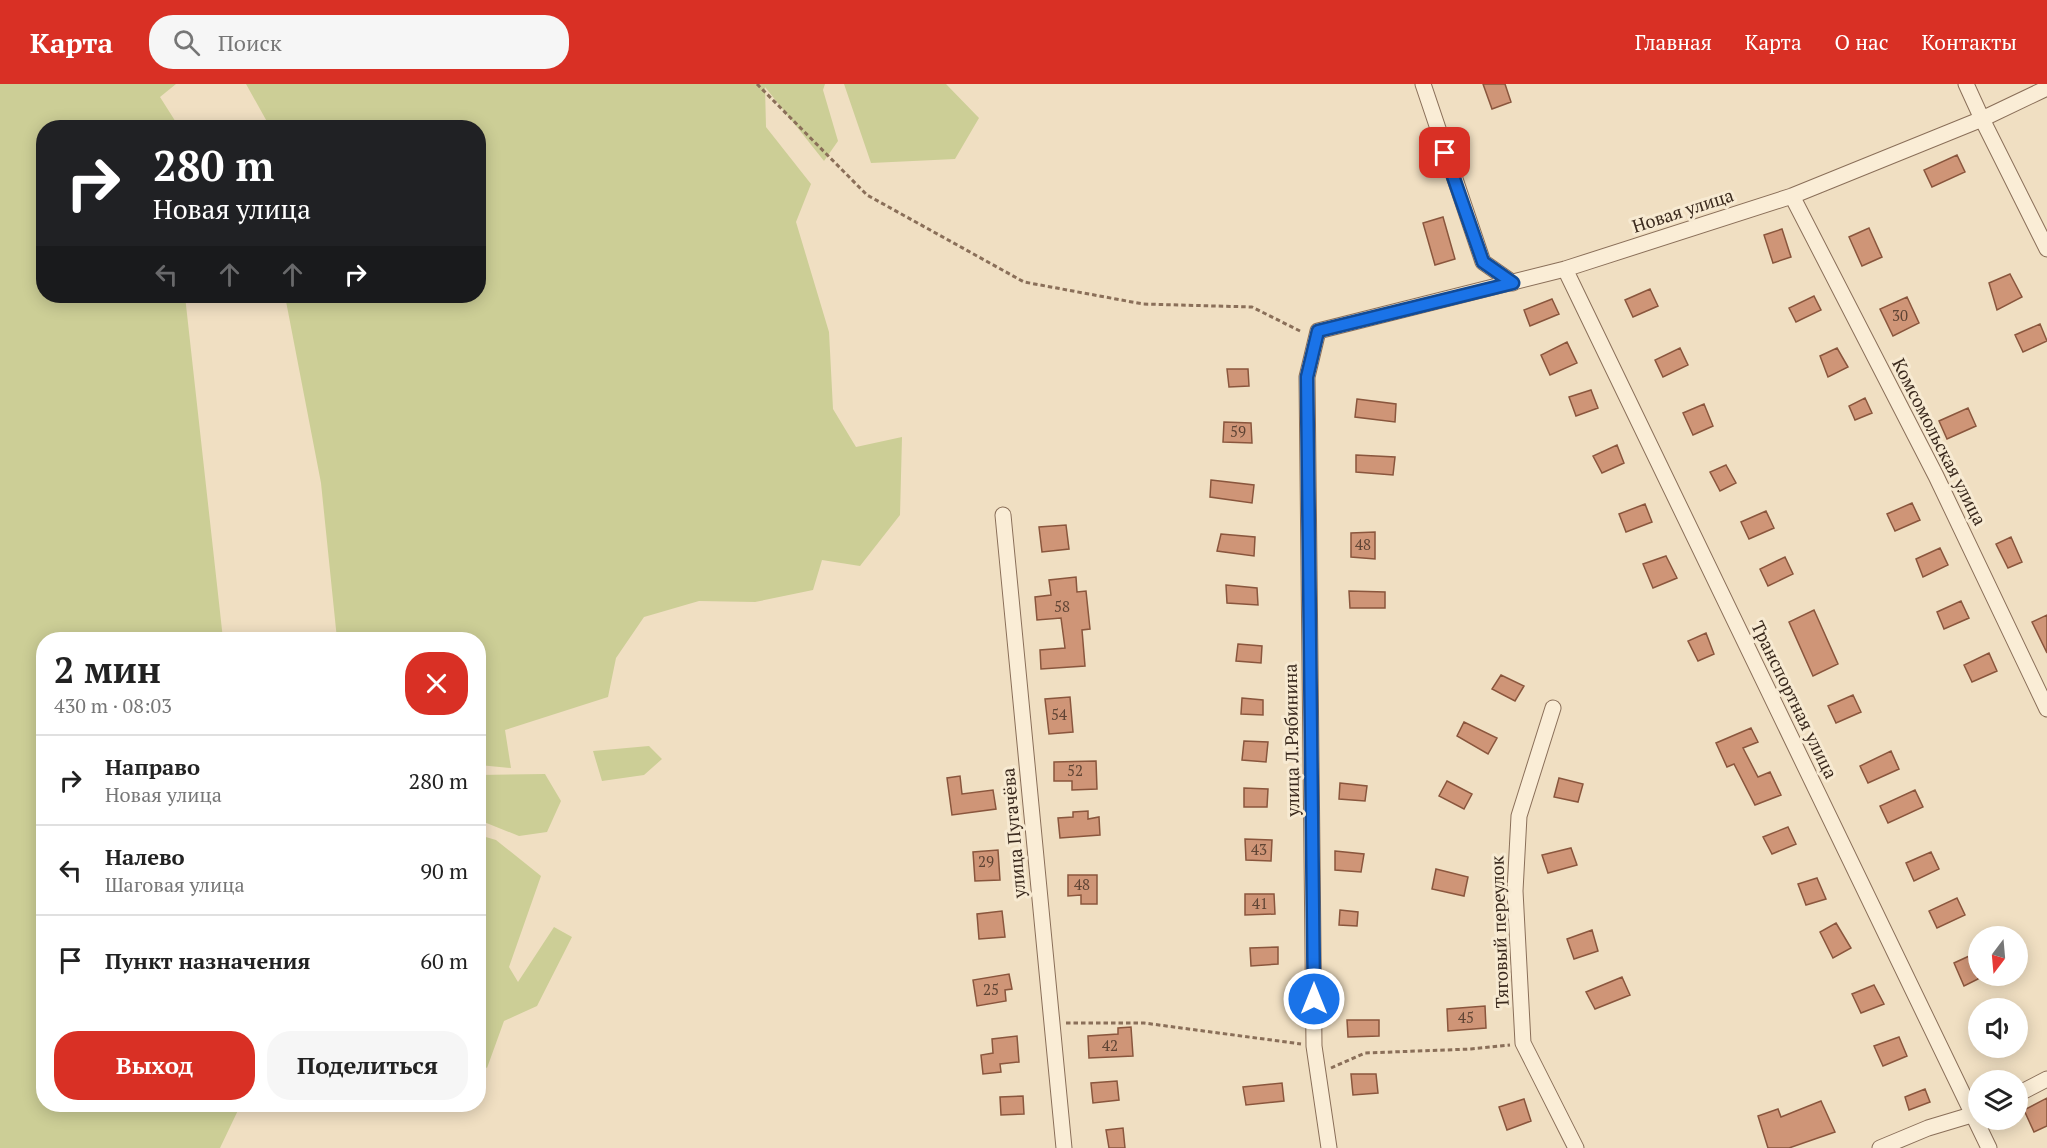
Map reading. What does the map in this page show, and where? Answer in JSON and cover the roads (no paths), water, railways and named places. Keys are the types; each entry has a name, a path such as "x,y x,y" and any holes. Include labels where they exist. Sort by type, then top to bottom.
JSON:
{"street":[{"path":"1423,84 1483,262 1513,283"},
{"path":"1966,84 2047,249"},
{"name":"Новая улица","path":"1317,335 1565,269 1792,196 1982,119 2047,88"},
{"name":"Комсомольская улица","path":"1792,196 1936,476 2047,709"},
{"name":"Транспортная улица","path":"1565,269 1968,1098"},
{"name":"улица Л.Рябинина","path":"1317,335 1307,377 1314,1046 1329,1148"},
{"name":"улица Пугачёва","path":"1004,515 1064,1148"},
{"name":"Тяговый переулок","path":"1553,708 1519,816 1515,891 1523,1043 1576,1148"},
{"path":"2028,1089 2047,1079"},
{"path":"1880,1148 1928,1128 1968,1116"},
{"name":"Транспортная улица","path":"1982,1130 1989,1148"}]}
